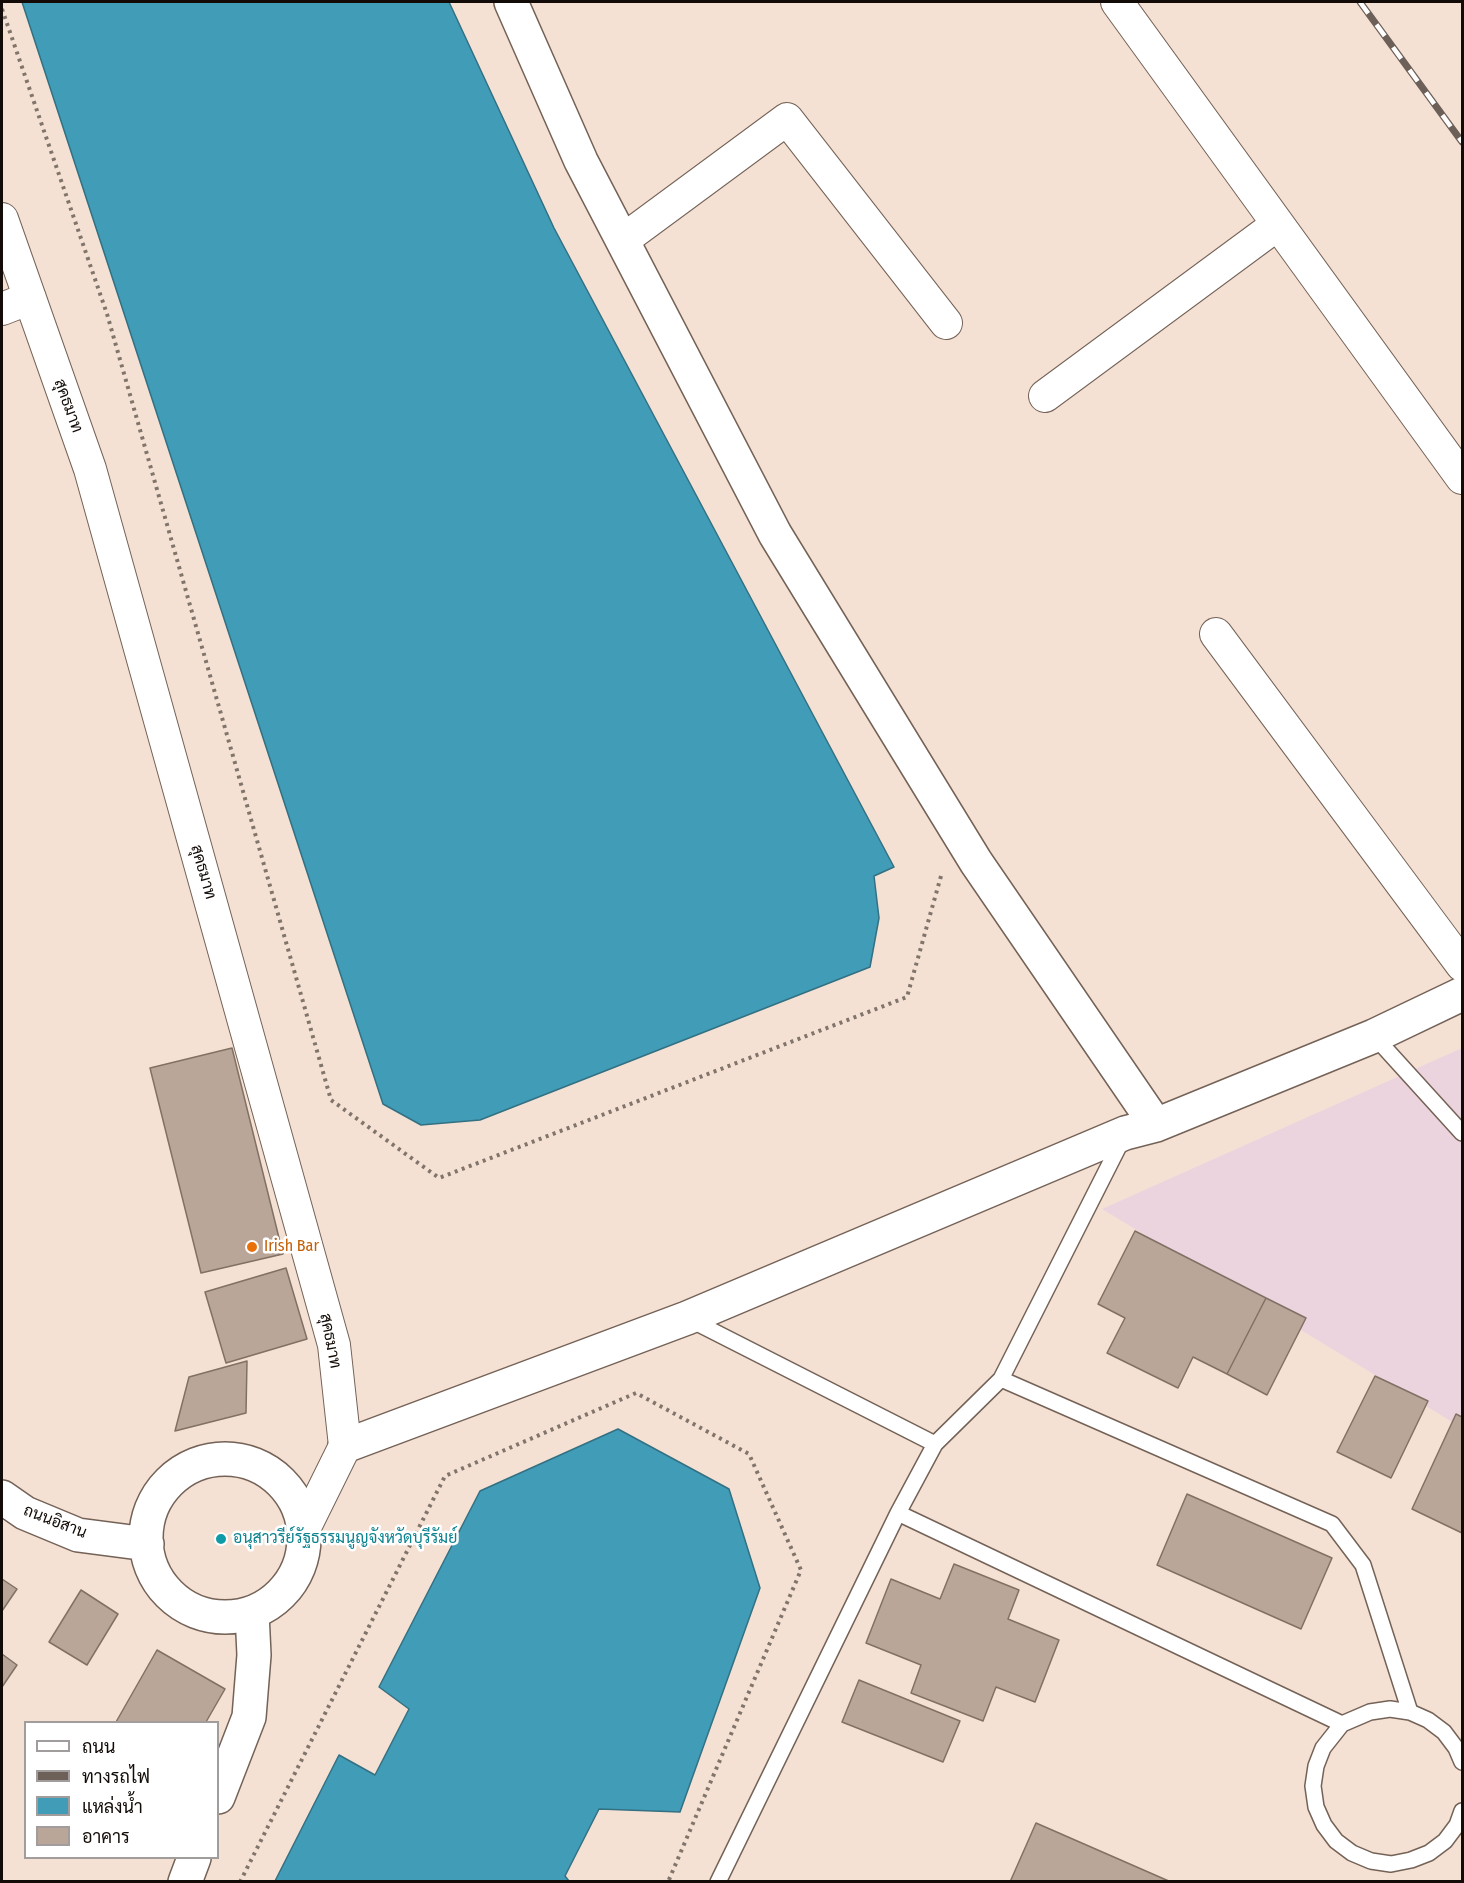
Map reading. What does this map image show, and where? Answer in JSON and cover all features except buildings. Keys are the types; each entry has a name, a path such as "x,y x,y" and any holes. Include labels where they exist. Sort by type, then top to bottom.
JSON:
{"street":[{"path":"511,2 581,160 781,544 1141,1129"},
{"path":"1118,2 1462,478"},
{"path":"623,240 787,119 946,323"},
{"name":"สุคธมาท","path":"2,219 16,304 90,469 334,1345 345,1446"},
{"path":"1045,396 1278,224"},
{"path":"1216,634 1462,965"},
{"path":"304,1529 345,1446 687,1318 1141,1129 1374,1036 1462,994"},
{"path":"236,1459 260,1467 282,1482 296,1503 304,1529 303,1556 293,1580 275,1600 252,1613 226,1617 200,1613 176,1600 158,1580 148,1557 147,1544 146,1531 152,1506 166,1484 186,1468 210,1460 236,1459"},
{"name":"ถนนอิสาน","path":"2,1497 25,1513 78,1535 147,1544"},
{"path":"219,1794 249,1717 254,1655 252,1613"},
{"path":"185,1881 193,1859"}],"lane":[{"path":"1374,1036 1462,1133"},
{"path":"718,1881 898,1513 936,1444 1001,1379 1141,1129"},
{"path":"687,1318 936,1444"},
{"path":"1001,1379 1332,1524 1363,1565 1410,1712"},
{"path":"898,1513 1342,1724"},
{"path":"1461,1822 1445,1841 1429,1853 1411,1860 1390,1864 1371,1861 1352,1853 1336,1841 1324,1825 1316,1807 1313,1786 1316,1766 1323,1748 1342,1724 1370,1712 1390,1709 1410,1712 1428,1720 1444,1732 1462,1762"}],"path":[{"path":"2,9 107,314 331,1100 439,1178 907,997"},
{"path":"240,1881 445,1476 636,1393 749,1454 801,1570 668,1881"}],"shaded area":[{"path":"1462,1048 1462,1428 1102,1209"}],"water":[{"path":"22,2 449,2 554,228 894,867 874,876 879,918 870,967 480,1120 421,1125 383,1104"},
{"path":"618,1429 729,1489 760,1588 680,1812 599,1809 565,1876 569,1881 275,1881 339,1755 375,1775 409,1709 379,1687 480,1491"}],"railway":[{"path":"1360,2 1462,142"}],"place":[{"name":"Irish Bar","path":"252,1247"},
{"name":"อนุสาวรีย์รัฐธรรมนูญจังหวัดบุรีรัมย์","path":"221,1539"}]}
